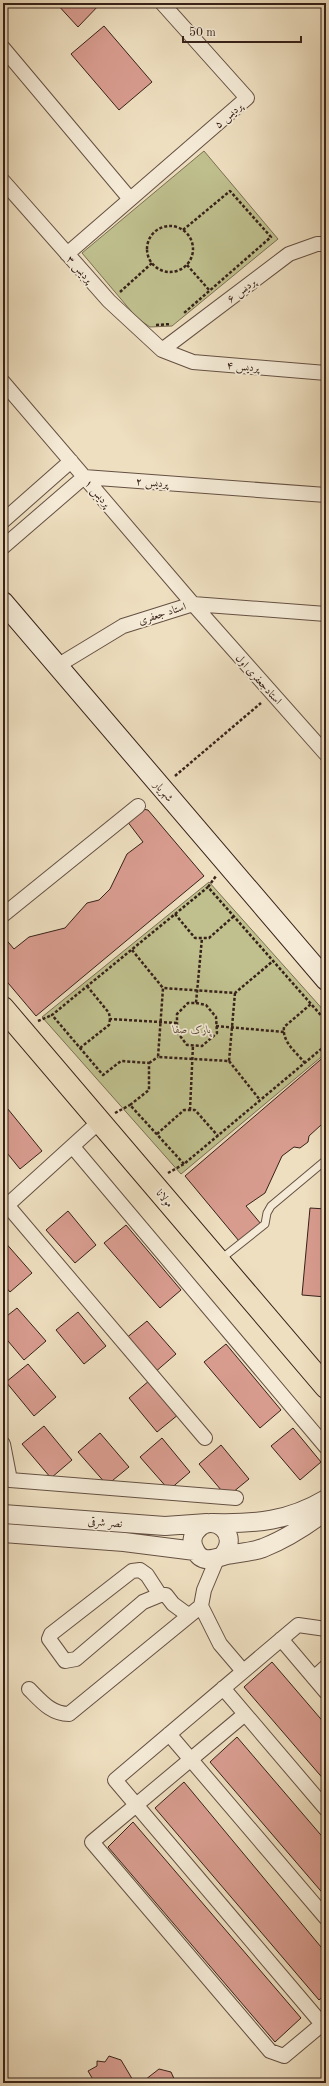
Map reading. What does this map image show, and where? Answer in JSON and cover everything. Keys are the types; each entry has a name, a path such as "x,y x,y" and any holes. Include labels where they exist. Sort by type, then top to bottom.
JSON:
{"main road":[{"name":"شهریار","path":"3,602 326,980"},
{"name":"مولانا","path":"3,1008 326,1387"}],"street":[{"name":"پردیس ۵","path":"67,254 247,98 162,3"},
{"path":"3,48 130,199"},
{"name":"پردیس ۳","path":"3,181 109,301 162,350"},
{"name":"پردیس ۶","path":"162,350 289,254 317,244 326,244"},
{"name":"پردیس ۴","path":"162,350 193,362 326,373"},
{"name":"پردیس ۱","path":"3,382 192,604"},
{"path":"3,521 71,461"},
{"path":"3,547 84,477"},
{"name":"پردیس ۲","path":"84,477 326,495"},
{"name":"استاد جعفری","path":"58,666 123,626 192,604 326,614"},
{"name":"استادجعفری اول","path":"192,604 326,754"},
{"path":"3,915 138,806"},
{"path":"100,1121 5,1207 205,1438"},
{"path":"73,1147 326,1447"},
{"path":"3,1444 10,1480 236,1498"},
{"name":"نصر شرقی","path":"3,1514 165,1526 210,1523 247,1524 273,1521 311,1508 326,1499"},
{"name":"نصر شرقی","path":"3,1534 124,1542 208,1556 262,1548 301,1530 326,1511"},
{"path":"210,1523 224,1529 229,1540 229,1546 208,1556 193,1546 194,1534 202,1526 210,1523"},
{"path":"208,1556 201,1606 220,1644 243,1671"},
{"path":"160,1595 147,1575 140,1570 132,1571 51,1634 48,1639 65,1661 76,1659 143,1602 160,1595 166,1595 173,1604 188,1615"},
{"path":"29,1689 48,1707 60,1714 69,1714 188,1615 201,1606"},
{"path":"245,1714 136,1805 92,1842 270,2051 284,2056 324,2022 136,1805 114,1780 298,1625 326,1629"},
{"path":"281,1639 326,1692"},
{"path":"314,1678 326,1667"},
{"path":"223,1688 326,1809"},
{"path":"169,1734 326,1918"}],"lane":[{"path":"219,1261 265,1224 267,1213 271,1206 326,1160"}],"path":[{"path":"182,315 271,237 230,191 183,230"},
{"path":"171,226 183,230 192,240 193,253 187,265 176,271 163,271 152,263 147,251 149,238 158,229 171,226"},
{"path":"109,301 152,263"},
{"path":"187,265 210,291"},
{"path":"115,286 124,297"},
{"path":"150,322 156,325 170,324 176,320"},
{"path":"161,788 272,693"},
{"path":"229,1061 158,1057 148,1063 121,1061 103,1075 52,1015 208,887 326,1021"},
{"path":"175,914 195,938 209,938 234,916"},
{"path":"196,1003 202,938"},
{"path":"132,950 163,988 158,1057"},
{"path":"163,988 235,993 273,961"},
{"path":"80,1048 109,1025 110,1019 109,1013 87,986"},
{"path":"235,993 229,1061 260,1100"},
{"path":"188,1003 196,1003 206,1005 216,1017 217,1033 202,1046 187,1045 177,1032 177,1014 188,1003"},
{"path":"305,1063 286,1041 284,1027 311,1004"},
{"path":"110,1019 177,1023"},
{"path":"216,1026 284,1032"},
{"path":"190,1110 193,1045"},
{"path":"148,1063 149,1090 130,1105 184,1164 326,1045"},
{"path":"157,1134 184,1110 195,1110 218,1136"}],"green space":[{"path":"204,151 278,239 172,326 150,327 137,318 82,253"},
{"name":"پارک صفا","path":"209,882 326,1013 326,1053 181,1174 42,1017"}],"building":[{"path":"56,3 101,3 78,27"},
{"path":"104,26 152,82 119,110 71,54"},
{"path":"142,809 148,810 204,876 36,1016 3,977 3,936 14,949 29,937 65,928 87,903 99,900 110,889 127,854 143,842 127,821"},
{"path":"326,1055 326,1123 321,1125 309,1136 308,1142 300,1148 294,1147 282,1156 265,1193 246,1206 261,1224 239,1241 185,1176"},
{"path":"3,1103 42,1151 20,1169 3,1148"},
{"path":"310,1208 326,1209 326,1297 302,1295"},
{"path":"68,1211 96,1245 75,1263 46,1230"},
{"path":"126,1225 181,1290 160,1308 104,1243"},
{"path":"3,1240 32,1273 10,1292 3,1284"},
{"path":"17,1308 46,1341 24,1360 3,1335 3,1319"},
{"path":"78,1312 106,1346 84,1364 56,1330"},
{"path":"147,1321 176,1354 154,1373 125,1339"},
{"path":"226,1344 281,1410 260,1428 204,1362"},
{"path":"28,1364 56,1397 34,1416 6,1382"},
{"path":"150,1380 179,1414 157,1432 129,1398"},
{"path":"44,1426 72,1460 51,1478 22,1444"},
{"path":"293,1428 321,1462 300,1480 271,1446"},
{"path":"100,1433 129,1467 107,1485 78,1452"},
{"path":"162,1438 190,1472 169,1490 140,1457"},
{"path":"221,1445 249,1479 227,1497 199,1464"},
{"path":"272,1662 326,1725 326,1782 244,1687"},
{"path":"237,1737 326,1841 326,1897 210,1762"},
{"path":"184,1782 326,1953 326,1994 319,2000 155,1808"},
{"path":"133,1822 301,2018 275,2042 108,1847"},
{"path":"109,2056 121,2060 134,2082 140,2083 95,2083 88,2071 97,2066 97,2061 105,2062"},
{"path":"159,2069 171,2072 176,2083 141,2083"}]}
